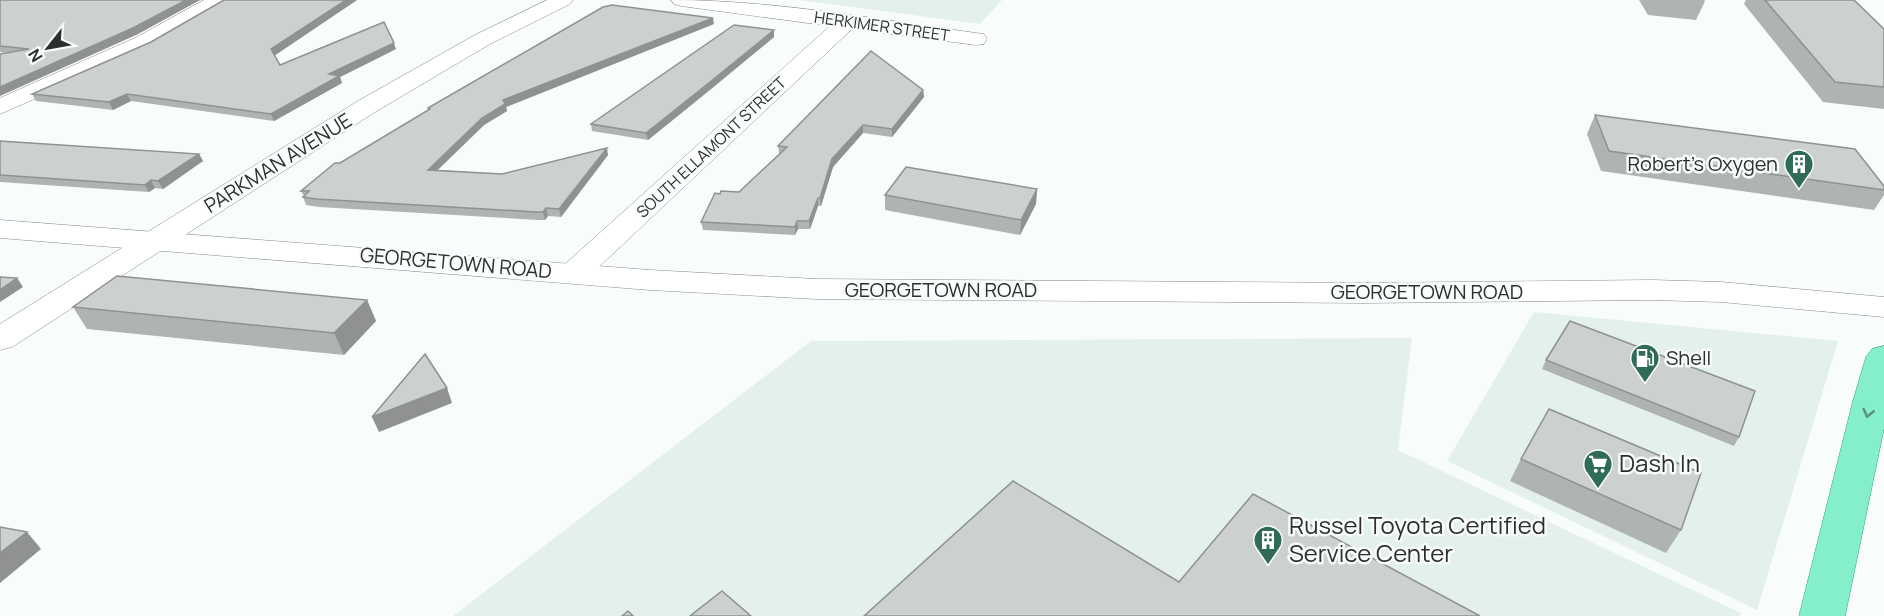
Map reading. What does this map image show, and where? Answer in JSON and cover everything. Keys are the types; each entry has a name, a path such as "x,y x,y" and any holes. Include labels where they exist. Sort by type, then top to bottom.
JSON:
{"main road":[{"path":"1822,616 1871,401 1884,357"}],"street":[{"path":"0,107 145,42 219,0"},
{"name":"PARKMAN AVENUE","path":"0,339 438,63 492,33 563,0"},
{"name":"HERKIMER STREET","path":"681,0 976,39"},
{"name":"SOUTH ELLAMONT STREET","path":"574,273 848,21"},
{"name":"GEORGETOWN ROAD","path":"0,229 157,239 650,280 816,289 1353,293 1721,292 1884,307"}],"shaded area":[{"path":"799,0 1002,0 980,24"},
{"path":"1534,312 1838,341 1757,610 1447,461"},
{"path":"1412,338 1398,450 1741,613 1740,616 453,616 811,341"}],"building":[{"path":"0,0 186,0 133,28 0,87 0,54 29,49 0,46"},
{"path":"224,0 346,0 271,49 280,65 384,22 394,43 329,74 339,76 271,114 127,94 109,102 32,94 151,42"},
{"path":"1765,0 1854,0 1884,29 1884,87 1835,82"},
{"path":"612,5 713,18 503,100 505,104 482,118 428,170 502,174 607,148 559,209 546,208 543,212 536,212 303,197 309,191 301,191 335,163 340,163 430,109 428,108 603,7"},
{"path":"734,25 774,30 646,133 591,124"},
{"path":"871,51 923,90 892,129 863,125 832,159 820,198 818,198 809,221 797,221 795,227 701,222 715,193 739,192 787,147 778,146"},
{"path":"1595,115 1855,149 1884,186 1884,190 1609,151"},
{"path":"0,141 199,154 158,181 151,180 145,185 0,175"},
{"path":"906,167 1037,189 1021,220 885,195"},
{"path":"117,276 367,300 334,333 73,307"},
{"path":"0,277 17,278 0,290"},
{"name":"Shell","path":"1570,321 1755,391 1739,437 1546,360"},
{"path":"425,354 447,388 372,417"},
{"path":"1549,409 1701,473 1681,530 1521,459"},
{"path":"1013,481 1179,582 1253,494 1480,616 864,616"},
{"path":"0,527 27,532 0,553"},
{"path":"722,591 751,616 690,616"},
{"path":"628,611 633,616 622,616"}],"place":[{"name":"Robert's Oxygen","path":"1799,190"},
{"name":"Shell","path":"1645,384"},
{"name":"Dash In","path":"1598,490"},
{"name":"Russel Toyota Certified Service Center","path":"1268,566"}]}
